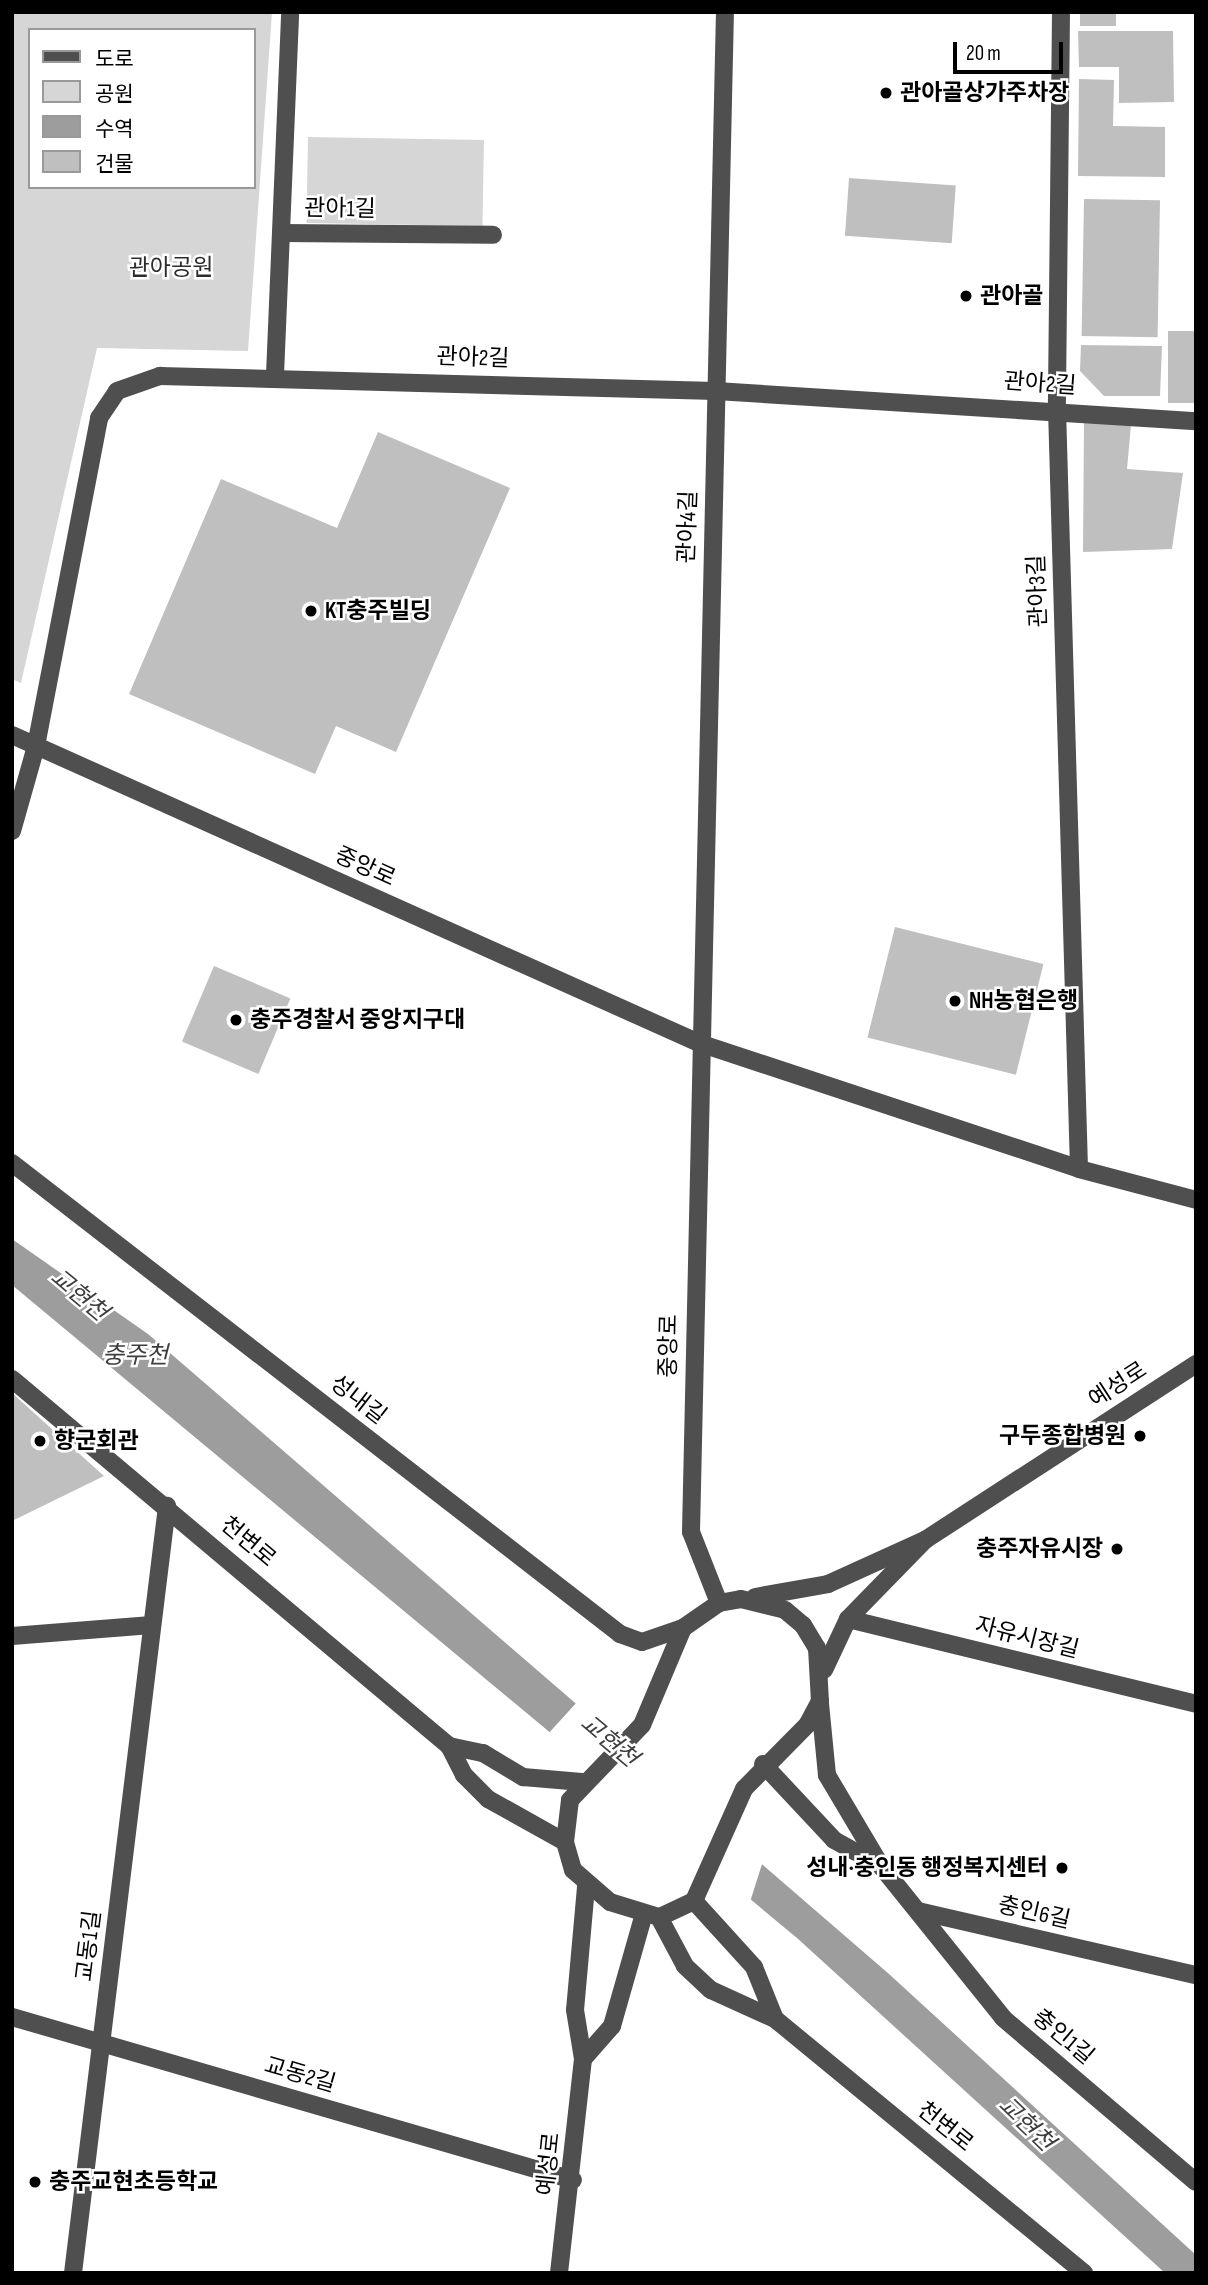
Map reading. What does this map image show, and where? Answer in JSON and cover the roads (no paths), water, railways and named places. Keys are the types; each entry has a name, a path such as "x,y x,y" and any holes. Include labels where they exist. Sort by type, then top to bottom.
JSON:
{"street":[{"name":"관아1길","path":"290,12 281,233 493,235"},
{"name":"관아4길","path":"699,1043 726,12"},
{"name":"관아3길","path":"1061,12 1057,409 1079,1169"},
{"path":"275,375 281,233"},
{"name":"관아2길","path":"12,831 36,746 100,418 117,391 160,376 275,375 716,391 1057,409 1196,421"},
{"name":"중앙로","path":"12,735 699,1043 1079,1169 1196,1200"},
{"name":"중앙로","path":"699,1043 691,1532 719,1603"},
{"name":"성내길","path":"12,1163 620,1634 642,1642 683,1628 719,1603"},
{"name":"예성로","path":"719,1603 828,1584 925,1539 1196,1364"},
{"name":"천변로","path":"12,1379 167,1506 449,1746 464,1775 488,1799 565,1842"},
{"name":"교동1길","path":"73,2273 167,1506"},
{"name":"예성로","path":"823,1674 848,1619 925,1539"},
{"path":"741,1599 785,1610 803,1625 823,1674 820,1701 827,1775 881,1866 918,1911"},
{"name":"자유시장길","path":"848,1619 1196,1704"},
{"path":"12,1636 152,1625"},
{"path":"683,1628 657,1699 642,1725 582,1782 570,1800 565,1842 586,1887 651,1915 694,1902 710,1875 729,1819 758,1770 808,1724 820,1701"},
{"name":"천변로","path":"449,1746 483,1753 523,1777 582,1782"},
{"path":"758,1770 834,1840 881,1866"},
{"name":"예성로","path":"559,2273 573,2180 583,2059 575,2010 586,1887"},
{"name":"천변로","path":"694,1902 754,1967 775,2020"},
{"name":"충인6길","path":"918,1911 1196,1975"},
{"name":"충인1길","path":"918,1911 1003,2018 1196,2182"},
{"path":"583,2059 612,2026 651,1915"},
{"name":"천변로","path":"651,1915 685,1966 711,1990 775,2020 1083,2273"},
{"name":"교동2길","path":"12,2017 573,2180"}],"water":[{"name":"충주천","path":"12,1239 148,1334 889,1974 1196,2255 1196,2273 1165,2273 797,1938 12,1285"}],"place":[{"name":"관아골상가주차장","path":"886,93"},
{"name":"관아골","path":"966,296"},
{"name":"KT충주빌딩","path":"311,611"},
{"name":"NH농협은행","path":"955,1001"},
{"name":"충주경찰서 중앙지구대","path":"236,1020"},
{"name":"구두종합병원","path":"1140,1436"},
{"name":"향군회관","path":"40,1441"},
{"name":"충주자유시장","path":"1117,1549"},
{"name":"성내·충인동 행정복지센터","path":"1062,1868"},
{"name":"충주교현초등학교","path":"35,2182"}],"park label":[{"name":"관아공원","path":"171,268"}],"water label":[{"name":"교현천","path":"79,1295"},
{"name":"교현천","path":"609,1741"},
{"name":"교현천","path":"1026,2124"}]}
